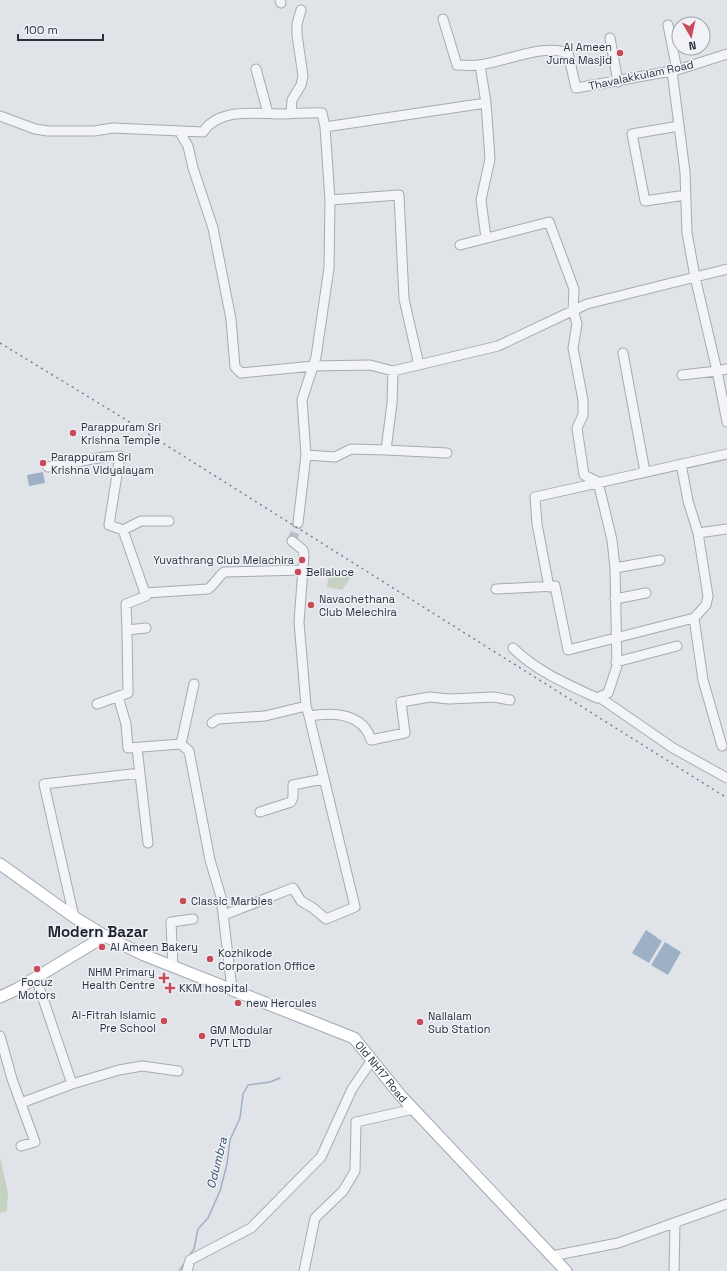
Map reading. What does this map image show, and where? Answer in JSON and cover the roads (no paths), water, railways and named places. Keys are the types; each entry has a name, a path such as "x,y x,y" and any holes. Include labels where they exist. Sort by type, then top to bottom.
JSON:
{"main road":[{"name":"Old NH17 Road","path":"0,864 74,917 105,936 173,967 354,1038 414,1109 472,1174 566,1271"},
{"path":"0,997 36,978 105,936"}],"street":[{"path":"291,113 292,100 301,85 303,76 297,35 297,24 300,10"},
{"path":"443,19 457,65 480,65 486,103 490,159 481,200 486,238"},
{"path":"668,26 685,172 687,233 695,277 717,371 727,422"},
{"path":"610,38 618,82"},
{"name":"Thavalakkulam Road","path":"480,65 525,54 562,50 568,52 576,88 618,82 674,70 727,54"},
{"path":"256,69 268,113"},
{"path":"325,127 486,103"},
{"path":"0,116 24,128 48,131 94,131 113,128 203,132 216,120 226,116 248,113 322,113 325,127 330,200 329,268 313,366 302,400 306,455 298,523"},
{"path":"679,126 632,134 645,201 686,195"},
{"path":"179,131 188,146 193,168 213,228 231,320 235,367 241,373 313,366 370,365 393,371 498,346 587,304 727,269"},
{"path":"330,200 399,195 404,299 419,365"},
{"path":"460,245 549,222 574,289 572,310 577,324 573,348 583,400 583,415 577,428 582,464 584,475 598,482 612,540 615,568 616,662 608,693 599,697"},
{"path":"623,354 645,472"},
{"path":"682,375 727,369"},
{"path":"386,450 392,402 393,371"},
{"path":"306,455 335,457 351,449 447,453"},
{"path":"549,587 537,524 535,496 727,454"},
{"path":"48,467 104,457 120,456 109,524 123,530 146,596 126,604 128,693 97,704"},
{"path":"496,589 555,586 568,650 694,618 706,605 708,596 698,533 688,501 681,464"},
{"path":"123,530 141,521 169,520"},
{"path":"698,533 727,529"},
{"path":"224,915 293,888 301,901 313,908 326,919 355,907 306,706 299,629 303,550 292,541"},
{"path":"615,568 660,560"},
{"path":"145,592 208,589 215,584 218,577 224,572 303,570"},
{"path":"615,599 646,592"},
{"path":"694,618 703,680 722,746"},
{"path":"127,630 146,628"},
{"path":"616,662 677,646"},
{"path":"512,648 541,671 597,698 599,697 673,748 727,778"},
{"path":"181,744 194,684"},
{"path":"118,696 126,724 128,748 181,744 189,751 210,860 221,896 232,989"},
{"path":"309,716 333,713 348,717 362,724 368,730 371,740 405,733 401,702 430,697 449,699 494,697 510,700"},
{"path":"212,723 218,719 265,716 306,706"},
{"path":"137,748 148,843"},
{"path":"74,917 44,784 140,773"},
{"path":"260,812 291,802 294,797 293,785 323,779"},
{"path":"173,967 171,922 193,919"},
{"path":"36,978 72,1084"},
{"path":"0,1036 35,1142 21,1146"},
{"path":"187,1271 190,1260 251,1228 321,1157 352,1090 372,1060"},
{"path":"21,1103 72,1084 119,1070 142,1066 178,1071"},
{"path":"304,1271 315,1218 343,1191 355,1171 356,1122 414,1109"},
{"path":"552,1256 618,1243 675,1224 727,1204"},
{"path":"674,1271 675,1224"}],"water":[{"path":"43,472 45,483 29,486 27,475"},
{"path":"646,930 662,941 649,963 632,953"},
{"path":"665,942 681,952 668,975 651,965"}],"waterway":[{"name":"Odumbra","path":"189,1256 194,1249 198,1229 208,1218 220,1191 227,1164 230,1140 240,1118 243,1094 248,1085 270,1082 280,1078"},
{"name":"Odumbra","path":"179,1271 186,1261"}],"tunnel":[{"path":"292,541 298,523"}],"railway":[{"path":"0,343 115,413 727,798"}],"place":[{"name":"Al Ameen Juma Masjid","path":"620,53"},
{"name":"Parappuram Sri Krishna Temple","path":"73,433"},
{"name":"Parappuram Sri Krishna Vidyalayam","path":"43,463"},
{"name":"Yuvathrang Club Melachira","path":"302,560"},
{"name":"Bellaluce","path":"298,572"},
{"name":"Navachethana Club Melechira","path":"311,605"},
{"name":"Classic Marbles","path":"183,901"},
{"name":"Al Ameen Bakery","path":"102,947"},
{"name":"Kozhikode Corporation Office","path":"210,959"},
{"name":"Focuz Motors","path":"37,969"},
{"name":"NHM Primary Health Centre","path":"164,978"},
{"name":"KKM hospital","path":"170,988"},
{"name":"new Hercules","path":"238,1003"},
{"name":"Al-Fitrah Islamic Pre School","path":"164,1021"},
{"name":"Nallalam Sub Station","path":"420,1022"},
{"name":"GM Modular PVT LTD","path":"202,1036"}],"district":[{"name":"Modern Bazar","path":"98,931"}]}
